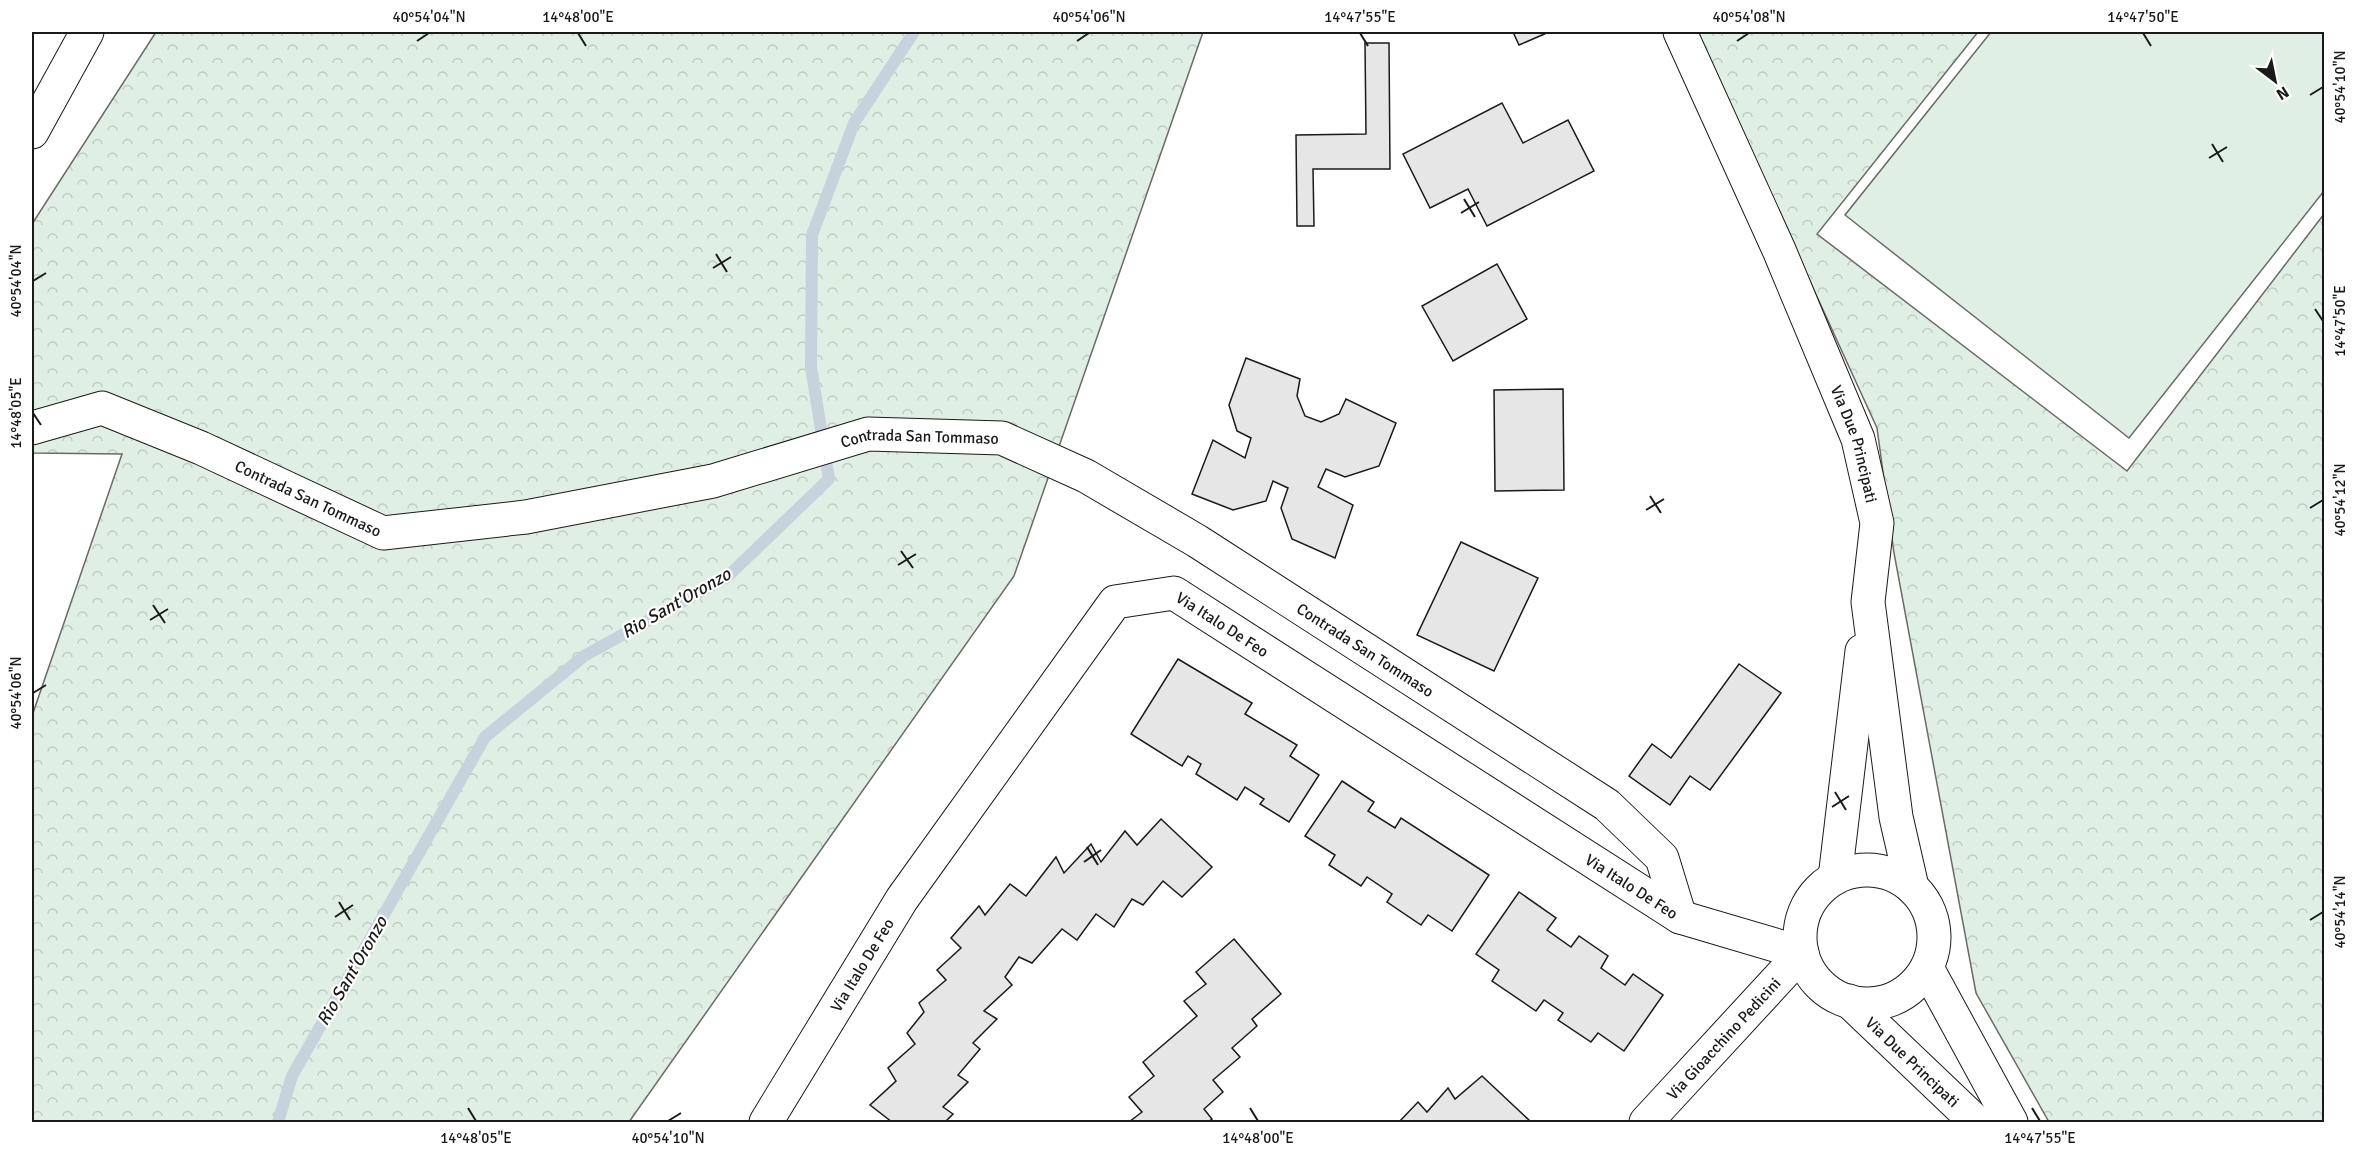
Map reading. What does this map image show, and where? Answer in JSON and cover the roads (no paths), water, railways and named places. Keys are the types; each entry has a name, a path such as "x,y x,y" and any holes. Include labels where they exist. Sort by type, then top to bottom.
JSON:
{"street":[{"path":"32,132 87,32"},
{"name":"Via Due Principati","path":"1680,32 1779,250 1858,439 1877,522 1868,602 1896,818 1912,886"},
{"name":"Contrada San Tommaso","path":"32,428 102,408 201,448 383,533 526,517 713,482 868,435 1002,438 1086,476 1197,541 1607,805 1662,858 1680,917"},
{"name":"Via Italo De Feo","path":"766,1122 902,899 1115,602 1174,593 1680,917 1802,953"},
{"path":"1834,878 1868,602"},
{"path":"1857,870 1880,870 1912,886 1927,905 1934,927 1934,946 1927,968 1912,987 1893,999 1880,1002 1849,1001 1828,991 1812,975 1802,953 1800,930 1803,915 1815,895 1834,878 1857,870"},
{"name":"Via Gioacchino Pedicini","path":"1646,1122 1802,953"},
{"path":"1927,968 2011,1122"},
{"name":"Via Due Principati","path":"1849,1001 1976,1122"}],"waterway":[{"name":"Rio Sant'Oronzo","path":"278,1122 292,1076 485,737 584,656 727,577 829,479 811,367 812,235 854,123 914,32"}]}
